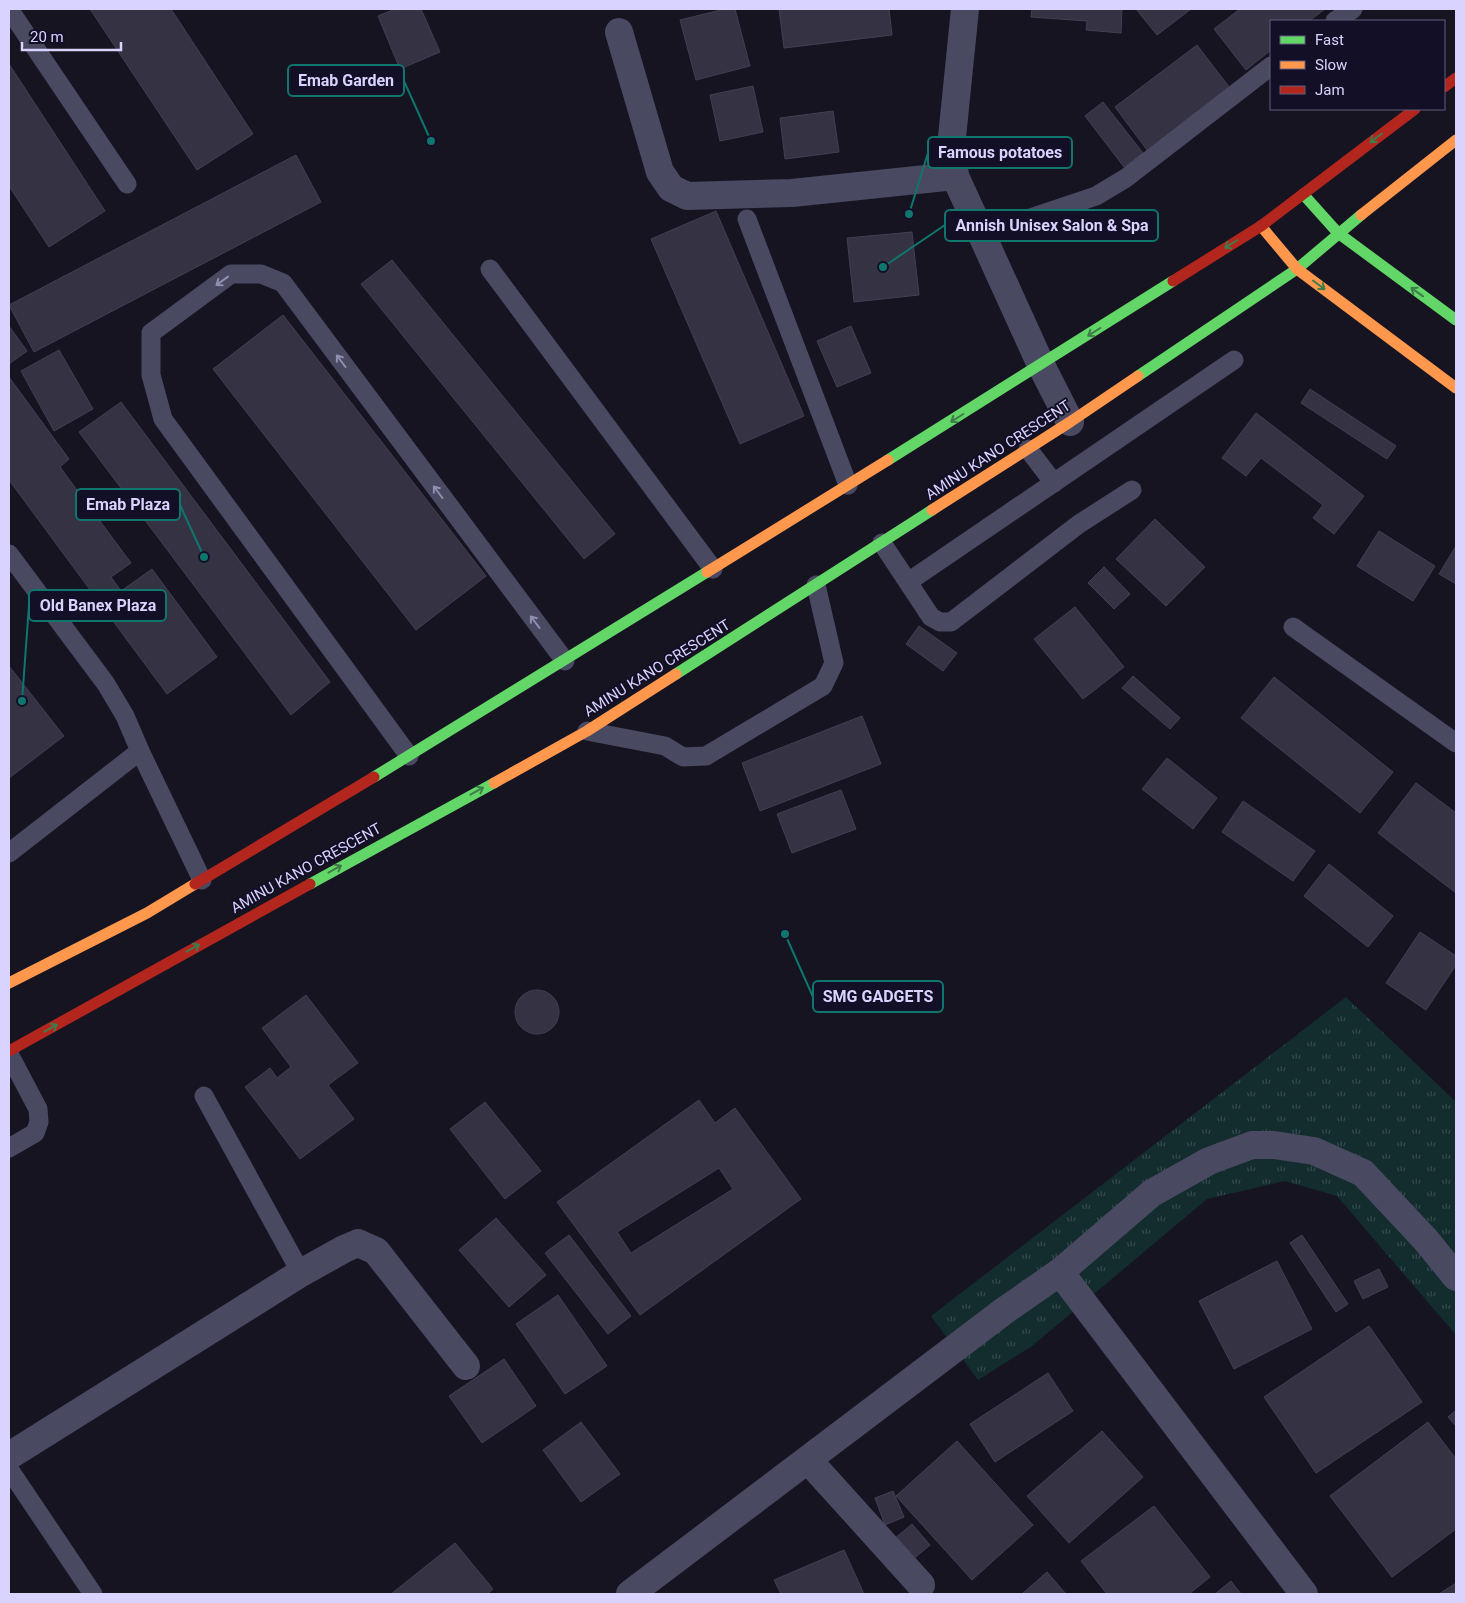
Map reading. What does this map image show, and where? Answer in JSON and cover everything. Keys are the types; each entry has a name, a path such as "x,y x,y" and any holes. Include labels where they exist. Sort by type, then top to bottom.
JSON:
{"main road":[{"path":"1445,86 1456,78"},
{"path":"9,983 147,913 565,661 1042,365 1261,226 1414,110"},
{"name":"AMINU KANO CRESCENT","path":"9,1052 587,731 1070,422 1296,269 1338,233 1456,140"},
{"path":"1303,194 1338,233 1456,320"},
{"path":"1261,226 1296,269 1456,388"}],"street":[{"path":"964,9 951,147 955,176 1070,422"},
{"path":"619,32 660,172 671,188 687,196 792,193 955,176"},
{"path":"630,1594 1004,1311 1060,1272 1152,1193 1209,1161 1252,1146 1274,1145 1314,1151 1363,1173 1425,1239 1456,1276"},
{"path":"9,1456 301,1273 358,1243 376,1251 466,1366"},
{"path":"1060,1272 1304,1594"},
{"path":"808,1460 921,1586"}],"lane":[{"path":"9,9 127,184"},
{"path":"1336,20 1353,9"},
{"path":"982,234 1096,196 1126,178 1270,67"},
{"path":"747,218 848,485"},
{"path":"490,269 713,569"},
{"path":"409,756 163,419 151,375 151,332 231,274 261,274 283,284 565,661"},
{"path":"908,582 1234,360"},
{"path":"1028,449 1054,483"},
{"path":"882,543 931,617 940,622 950,622 1079,524 1132,490"},
{"path":"9,554 106,684 125,716 202,880"},
{"path":"587,731 665,746 683,757 706,756 823,686 834,664 816,585"},
{"path":"1294,626 1456,743"},
{"path":"9,853 140,751"},
{"path":"9,1052 38,1109 39,1122 36,1133 9,1148"},
{"path":"204,1096 301,1273"},
{"path":"9,1469 93,1594"}],"green space":[{"path":"1346,997 1456,1102 1456,1335 1337,1196 1285,1181 1207,1199 1032,1346 978,1380 931,1316"}],"building":[{"path":"90,9 171,9 253,134 197,170"},
{"path":"395,9 421,9 440,52 400,69 378,16"},
{"path":"725,9 735,9 750,66 696,80 680,20"},
{"path":"779,9 889,9 892,35 784,48"},
{"path":"1032,9 1122,9 1121,33 1086,30 1087,21 1031,17"},
{"path":"1136,9 1191,9 1157,35"},
{"path":"1240,9 1325,9 1310,20 1270,20 1270,51 1246,70 1214,29"},
{"path":"1197,45 1233,92 1150,154 1115,107"},
{"path":"9,64 105,211 49,247 9,186"},
{"path":"753,86 763,132 720,141 710,95"},
{"path":"1103,102 1143,153 1124,167 1085,116"},
{"path":"833,111 839,152 785,159 780,118"},
{"path":"296,155 321,202 34,352 9,305"},
{"path":"716,211 804,416 740,444 651,239"},
{"path":"912,232 919,295 854,302 847,238"},
{"path":"392,260 615,534 584,559 361,284"},
{"path":"283,315 486,576 416,630 213,369"},
{"path":"9,326 27,351 9,364"},
{"path":"851,326 871,373 837,387 817,341"},
{"path":"59,350 93,409 54,431 21,371"},
{"path":"9,377 69,459 60,467 131,563 111,577 121,591 152,569 217,657 167,694 9,480"},
{"path":"1310,389 1396,446 1387,459 1301,403"},
{"path":"121,402 330,682 291,715 79,432"},
{"path":"1256,413 1364,496 1334,534 1313,518 1323,505 1261,458 1246,476 1222,458"},
{"path":"1155,519 1205,567 1166,606 1116,559"},
{"path":"1379,531 1435,566 1413,601 1357,566"},
{"path":"1456,546 1456,584 1439,574"},
{"path":"1104,567 1130,594 1114,609 1088,583"},
{"path":"1075,607 1124,667 1083,699 1034,639"},
{"path":"919,626 957,653 943,671 906,644"},
{"path":"9,666 64,736 9,778"},
{"path":"1133,676 1180,718 1170,729 1122,688"},
{"path":"1274,677 1393,772 1360,813 1241,718"},
{"path":"862,716 881,764 760,811 742,763"},
{"path":"1167,758 1217,798 1193,829 1142,789"},
{"path":"1416,783 1456,813 1456,893 1378,833"},
{"path":"841,790 856,829 792,853 777,814"},
{"path":"1243,801 1315,851 1293,881 1222,832"},
{"path":"1329,864 1393,916 1368,947 1304,896"},
{"path":"1420,932 1456,956 1456,965 1426,1010 1386,983"},
{"path":"533,990 541,990 553,996 559,1012 553,1028 541,1034 533,1034 521,1028 515,1016 515,1008 521,996"},
{"path":"306,995 358,1063 328,1085 354,1119 300,1159 245,1087 270,1068 277,1078 291,1067 262,1028"},
{"path":"699,1100 715,1123 735,1108 801,1199 640,1315 557,1202","holes":["719,1168 733,1189 631,1253 617,1232"]},
{"path":"485,1102 541,1171 505,1199 450,1129"},
{"path":"496,1218 546,1275 509,1307 459,1250"},
{"path":"569,1235 631,1316 608,1334 545,1253"},
{"path":"1302,1235 1348,1304 1336,1312 1290,1243"},
{"path":"1277,1261 1312,1329 1234,1369 1199,1301"},
{"path":"1379,1269 1388,1287 1363,1299 1354,1281"},
{"path":"558,1295 607,1366 565,1394 516,1324"},
{"path":"1369,1326 1422,1402 1316,1473 1264,1397"},
{"path":"504,1359 536,1406 482,1443 449,1396"},
{"path":"1048,1373 1073,1411 995,1462 970,1424"},
{"path":"1456,1410 1456,1426 1448,1417"},
{"path":"581,1422 620,1474 581,1502 543,1450"},
{"path":"1428,1422 1456,1459 1456,1529 1392,1577 1330,1496"},
{"path":"1102,1431 1143,1477 1069,1543 1027,1496"},
{"path":"957,1441 1033,1525 972,1580 896,1496"},
{"path":"893,1491 904,1517 885,1525 875,1498"},
{"path":"1154,1506 1210,1577 1189,1594 1107,1594 1081,1561"},
{"path":"912,1524 930,1545 911,1561 893,1540"},
{"path":"455,1543 493,1589 487,1594 391,1594"},
{"path":"844,1550 864,1594 781,1594 774,1580"},
{"path":"1047,1572 1066,1594 1022,1594"},
{"path":"1231,1581 1241,1594 1216,1593"},
{"path":"1456,1583 1456,1594 1439,1594"}],"traffic: fast":[{"path":"1303,194 1338,233 1456,320"},
{"path":"1138,376 1297,269 1361,215"},
{"path":"888,460 1173,281"},
{"path":"676,674 932,510"},
{"path":"374,777 707,572"},
{"path":"310,884 494,783"}],"traffic: slow":[{"path":"1361,215 1456,140"},
{"path":"1261,226 1297,269 1456,388"},
{"path":"932,510 1138,376"},
{"path":"707,572 888,460"},
{"path":"494,783 587,731 676,674"},
{"path":"9,983 147,913 195,884"}],"traffic: jam":[{"path":"1445,86 1456,78"},
{"path":"1173,281 1261,226 1414,110"},
{"path":"195,884 374,777"},
{"path":"9,1051 310,884"}],"place":[{"name":"Emab Garden","path":"431,141"},
{"name":"Famous potatoes","path":"909,214"},
{"name":"Annish Unisex Salon & Spa","path":"883,267"},
{"name":"Emab Plaza","path":"204,557"},
{"name":"Old Banex Plaza","path":"22,701"},
{"name":"SMG GADGETS","path":"785,934"}]}
